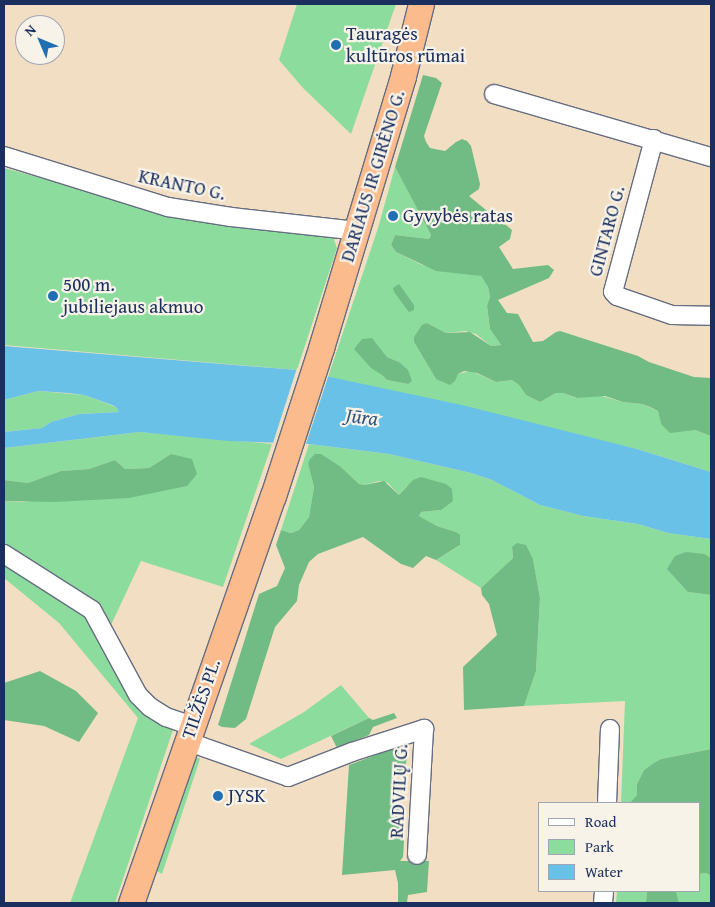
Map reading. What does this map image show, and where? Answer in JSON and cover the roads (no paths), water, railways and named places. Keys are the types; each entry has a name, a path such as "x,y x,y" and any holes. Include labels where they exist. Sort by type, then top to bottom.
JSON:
{"highway":[{"name":"DARIAUS IR GIRĖNO G.","path":"273,496 357,231 421,4"},
{"name":"TILŽĖS PL.","path":"131,903 273,496"}],"street":[{"path":"494,94 711,156"},
{"name":"GINTARO G.","path":"654,139 613,292 617,296 672,315 711,316"},
{"name":"KRANTO G.","path":"4,156 168,207 231,217 357,231"},
{"path":"4,554 88,606 99,619 138,695 150,707 189,734"},
{"name":"RADVILŲ G.","path":"189,734 288,777 352,752 424,729 417,854"},
{"path":"607,802 610,729"}],"water":[{"name":"Jūra","path":"4,346 297,370 462,405 637,449 711,472 711,539 668,533 638,524 583,516 540,505 492,480 471,473 389,454 309,444 228,441 140,432 4,448 4,432 42,428 51,422 79,414 119,412 112,405 84,395 68,393 38,391 4,400"}],"place":[{"name":"Tauragės kultūros rūmai","path":"336,45"},
{"name":"Gyvybės ratas","path":"393,216"},
{"name":"500 m. jubiliejaus akmuo","path":"53,296"},
{"name":"JYSK","path":"218,796"}]}
